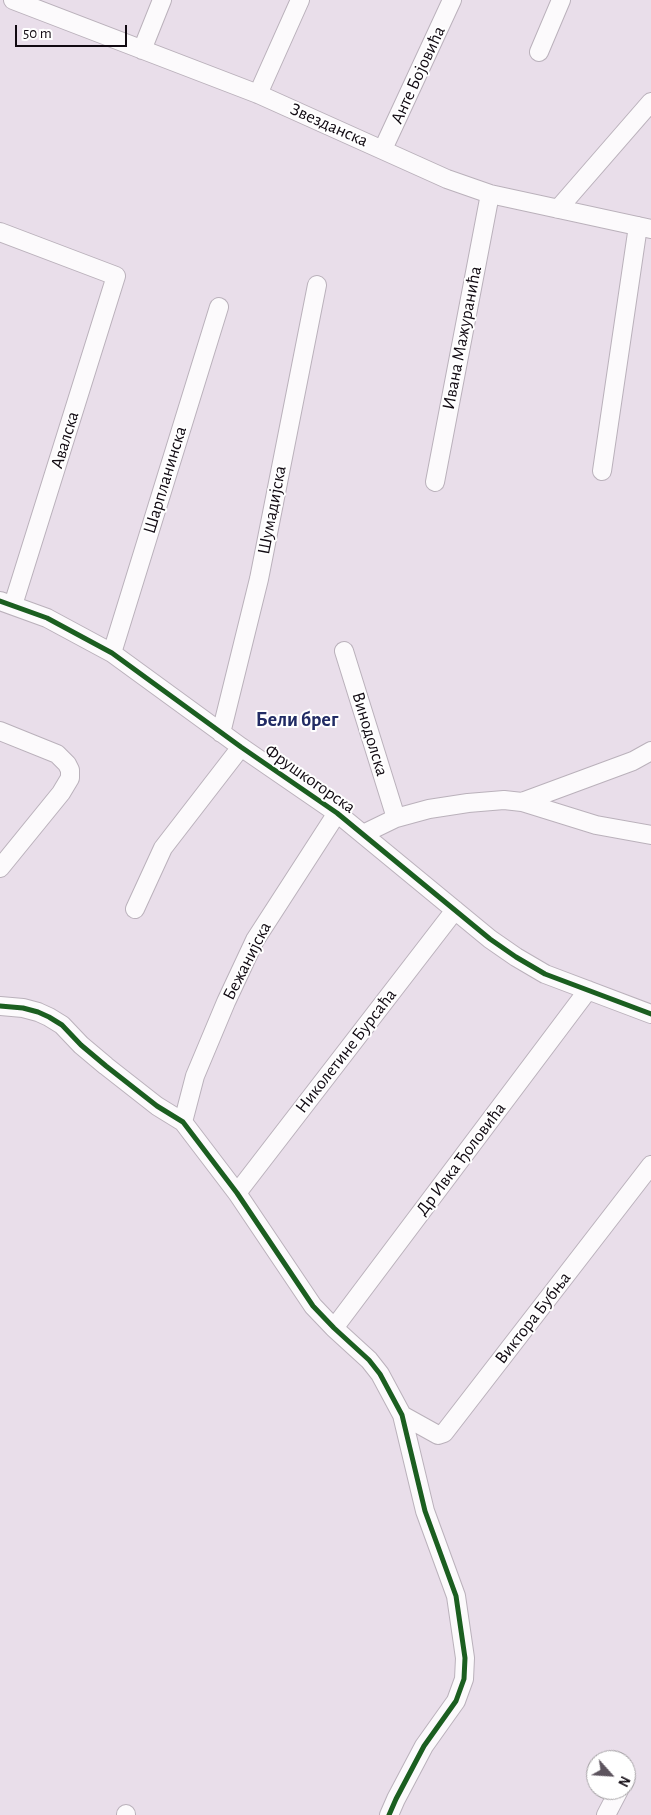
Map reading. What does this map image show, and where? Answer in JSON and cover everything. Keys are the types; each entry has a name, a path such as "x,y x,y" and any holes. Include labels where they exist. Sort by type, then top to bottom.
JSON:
{"street":[{"name":"Звезданска","path":"13,0 44,5 142,50 258,94 447,179 490,194 644,227"},
{"path":"142,50 162,0"},
{"path":"258,94 300,0"},
{"name":"Анте Бојовића","path":"383,149 452,0"},
{"path":"539,52 561,0"},
{"path":"558,209 651,102"},
{"name":"Ивана Мажуранића","path":"435,482 490,194"},
{"path":"602,471 644,227"},
{"name":"Авалска","path":"0,232 116,276 6,603"},
{"name":"Шумадијска","path":"221,733 258,579 317,285"},
{"name":"Шарпланинска","path":"112,653 219,307"},
{"name":"Фрушкогорска","path":"6,603 47,618 112,653 221,733 337,813 490,939 516,957 545,974 651,1014"},
{"name":"Винодолска","path":"344,650 396,818"},
{"path":"0,731 57,754 68,764 70,770 70,778 61,793 0,868"},
{"path":"135,909 163,848 241,747"},
{"path":"522,802 633,761 651,751"},
{"path":"363,834 396,818 429,809 504,800 522,802 596,825 651,835"},
{"name":"Бежанијска","path":"182,1122 195,1076 226,1002 252,948 337,813"},
{"name":"Николетине Бурсаћа","path":"237,1193 455,910"},
{"name":"Др Ивка Ђоловића","path":"334,1328 588,990"},
{"path":"0,1006 23,1008 38,1012 62,1024 81,1045 106,1066 157,1106 182,1122 237,1193 313,1306 369,1360 380,1374 402,1415 425,1512 456,1596 464,1658 464,1680 456,1701 424,1746 389,1815"},
{"name":"Виктора Бубња","path":"402,1415 438,1435 444,1433 651,1164"},
{"path":"606,1815 614,1800"}],"cycle path":[{"path":"0,601 47,618 112,653 241,747 337,813 490,939 516,957 545,974 651,1014"},
{"path":"0,1006 23,1008 38,1012 62,1025 81,1045 106,1066 157,1106 183,1122 237,1193 313,1306 369,1360 380,1374 402,1415 425,1511 456,1596 465,1658 464,1679 456,1701 424,1746 389,1815"}],"district":[{"name":"Бели брег","path":"297,720"}]}
